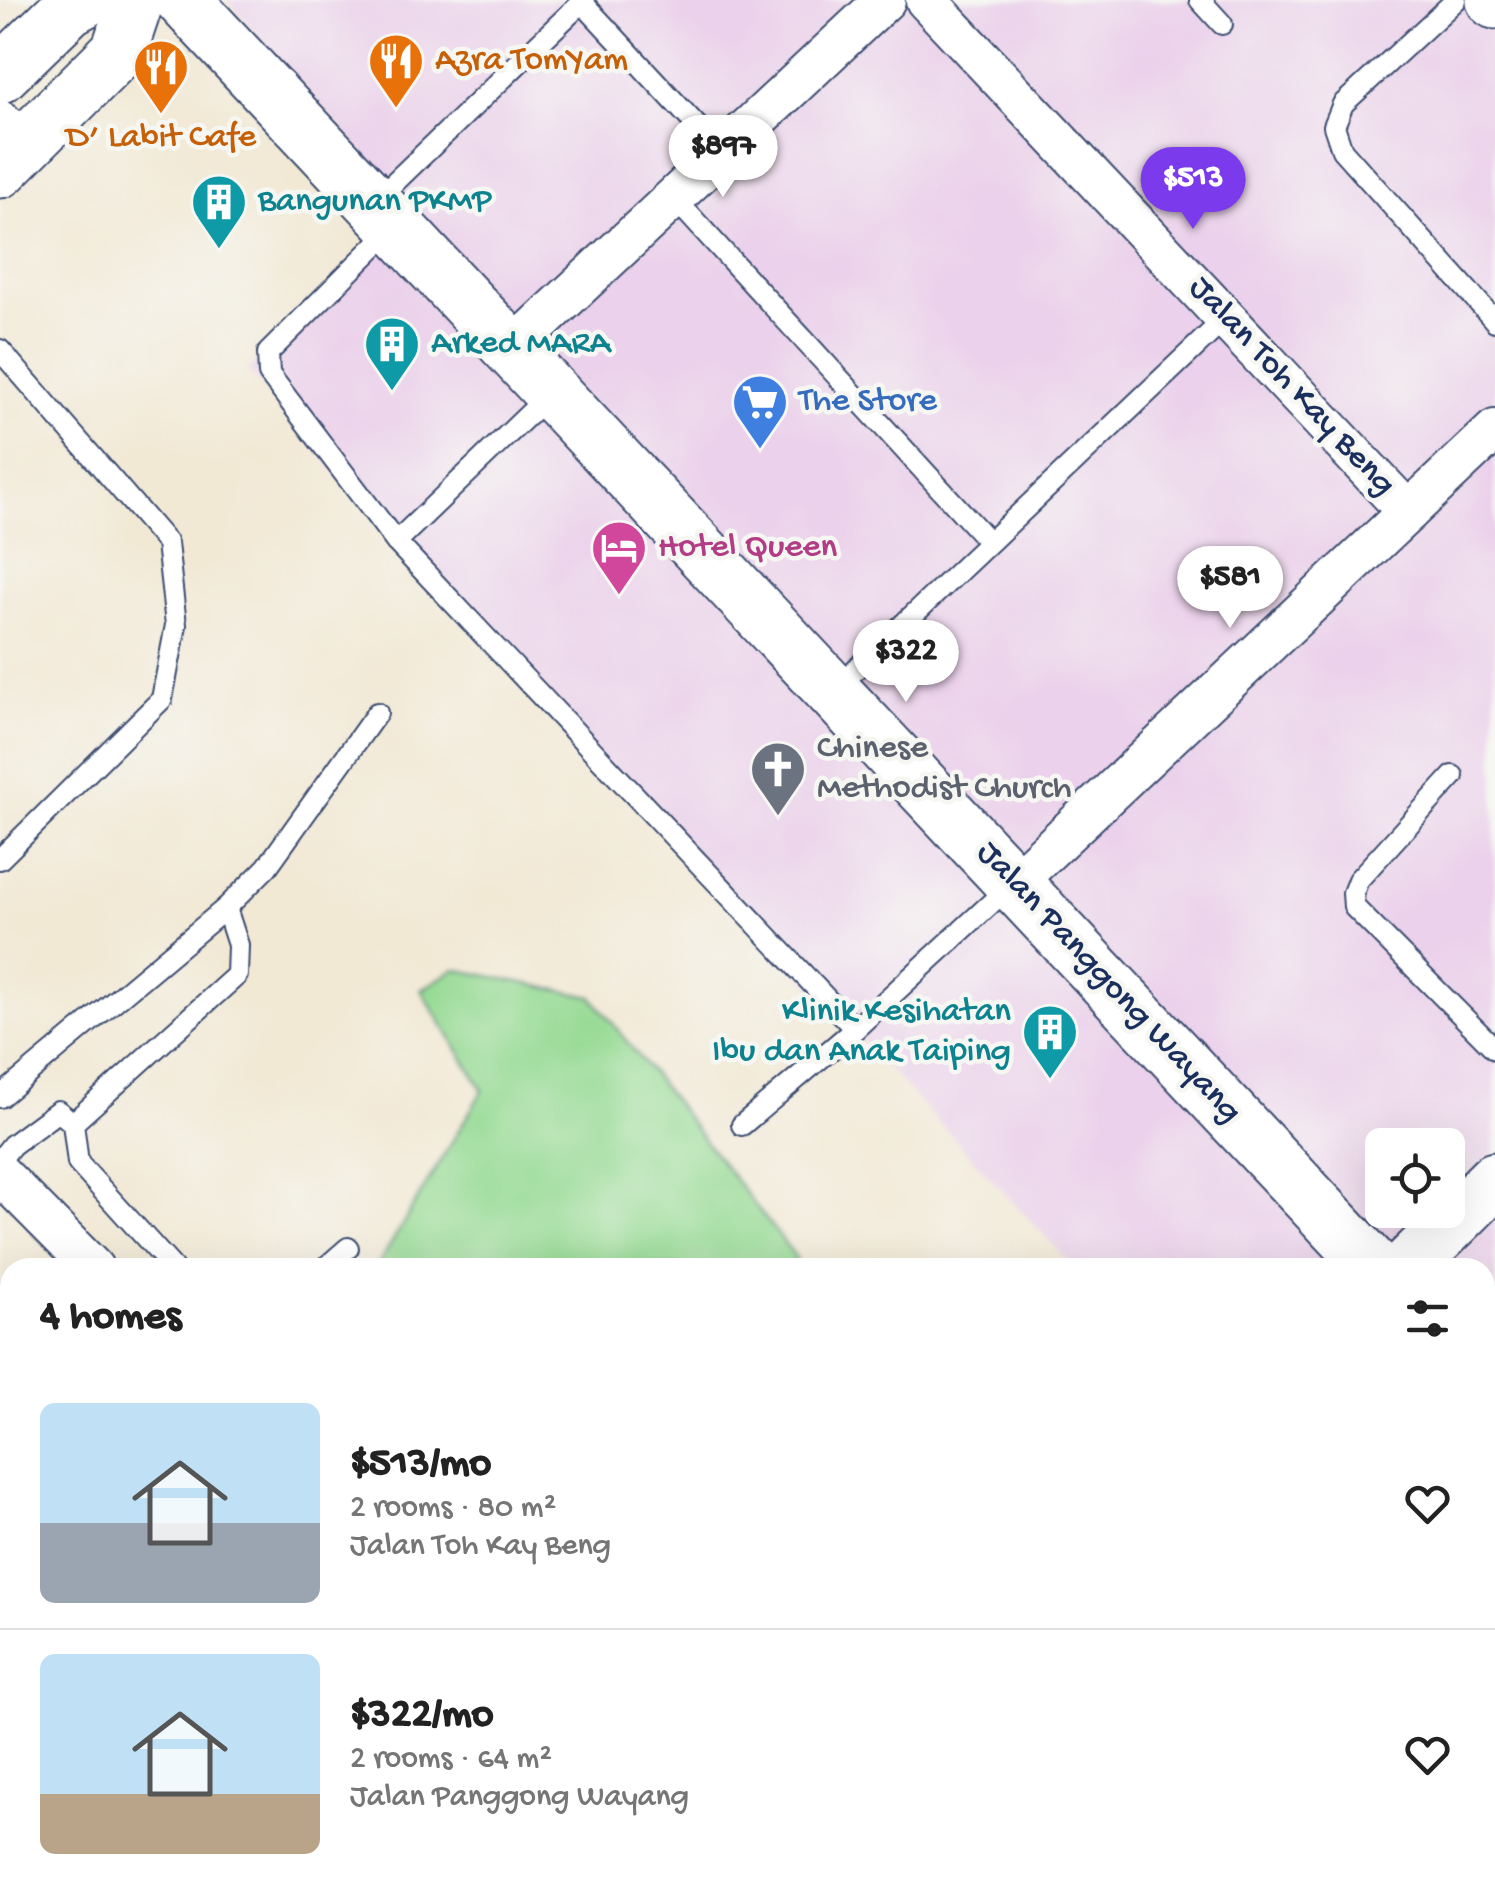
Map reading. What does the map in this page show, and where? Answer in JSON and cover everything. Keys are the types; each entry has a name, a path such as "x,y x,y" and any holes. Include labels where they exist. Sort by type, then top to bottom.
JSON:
{"street":[{"path":"0,75 70,8 84,0"},
{"path":"9,145 120,51 136,0"},
{"name":"Jalan Panggong Wayang","path":"183,0 1366,1258"},
{"path":"512,348 885,0"},
{"name":"Jalan Toh Kay Beng","path":"926,0 1408,512"},
{"path":"1014,882 1495,430"},
{"path":"0,1174 82,1258"},
{"path":"1416,1258 1495,1180"}],"lane":[{"path":"1200,0 1222,24"},
{"path":"1456,0 1343,104 1334,126 1342,150 1495,321"},
{"path":"722,153 581,1 385,214 268,353 266,362 269,374 396,542 855,1029"},
{"path":"674,198 989,542"},
{"path":"834,690 1226,318"},
{"path":"0,350 168,542 176,626 162,699 0,859"},
{"path":"396,542 553,392"},
{"path":"0,1096 226,908 267,867 377,713"},
{"path":"1454,776 1358,880 1353,892 1354,907 1495,1050"},
{"path":"742,1125 855,1029 1014,882"},
{"path":"73,1123 238,975 238,944 226,908"},
{"path":"0,1160 12,1145 58,1111 73,1123 78,1163 164,1258"},
{"path":"336,1258 348,1248"}],"shaded area":[{"path":"227,0 1495,0 1495,1258 1066,1258 396,542 248,370 414,210"}],"green space":[{"path":"455,969 592,997 796,1258 382,1258 483,1090 421,990"}],"place":[{"name":"Azra TomYam","path":"396,110"},
{"name":"D’ Labit Cafe","path":"161,116"},
{"name":"Bangunan PKMP","path":"219,251"},
{"name":"Arked MARA","path":"392,393"},
{"name":"The Store","path":"760,451"},
{"name":"Hotel Queen","path":"619,597"},
{"name":"Chinese Methodist Church","path":"778,818"},
{"name":"Klinik Kesihatan Ibu dan Anak Taiping","path":"1050,1081"}]}
